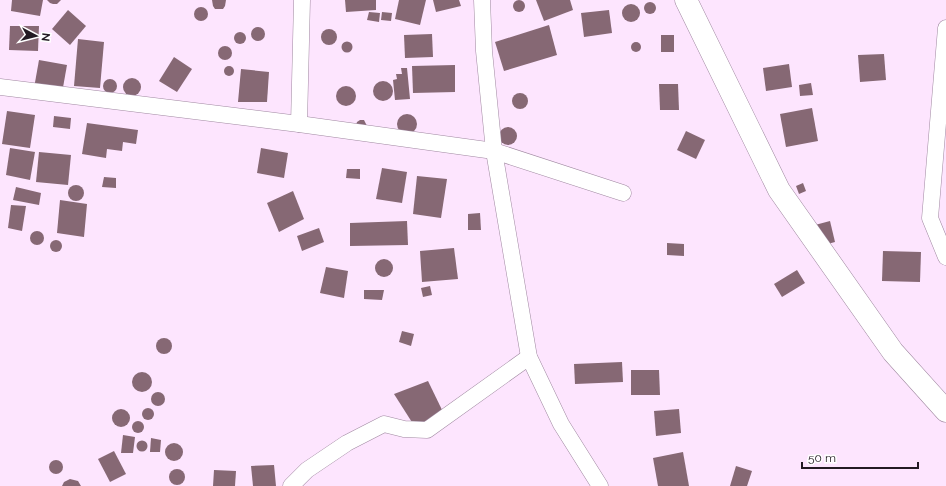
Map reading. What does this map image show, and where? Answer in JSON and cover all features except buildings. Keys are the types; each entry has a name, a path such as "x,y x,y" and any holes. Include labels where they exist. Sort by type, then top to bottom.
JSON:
{"street":[{"path":"299,124 302,0"},
{"path":"482,0 484,51 494,151 529,357 561,424 600,486"},
{"path":"686,0 779,190 894,352 946,411"},
{"path":"946,28 930,218 946,257"},
{"path":"0,87 299,124 494,151 623,193"},
{"path":"292,486 307,470 347,443 384,424 404,429 427,430 529,357"}]}
